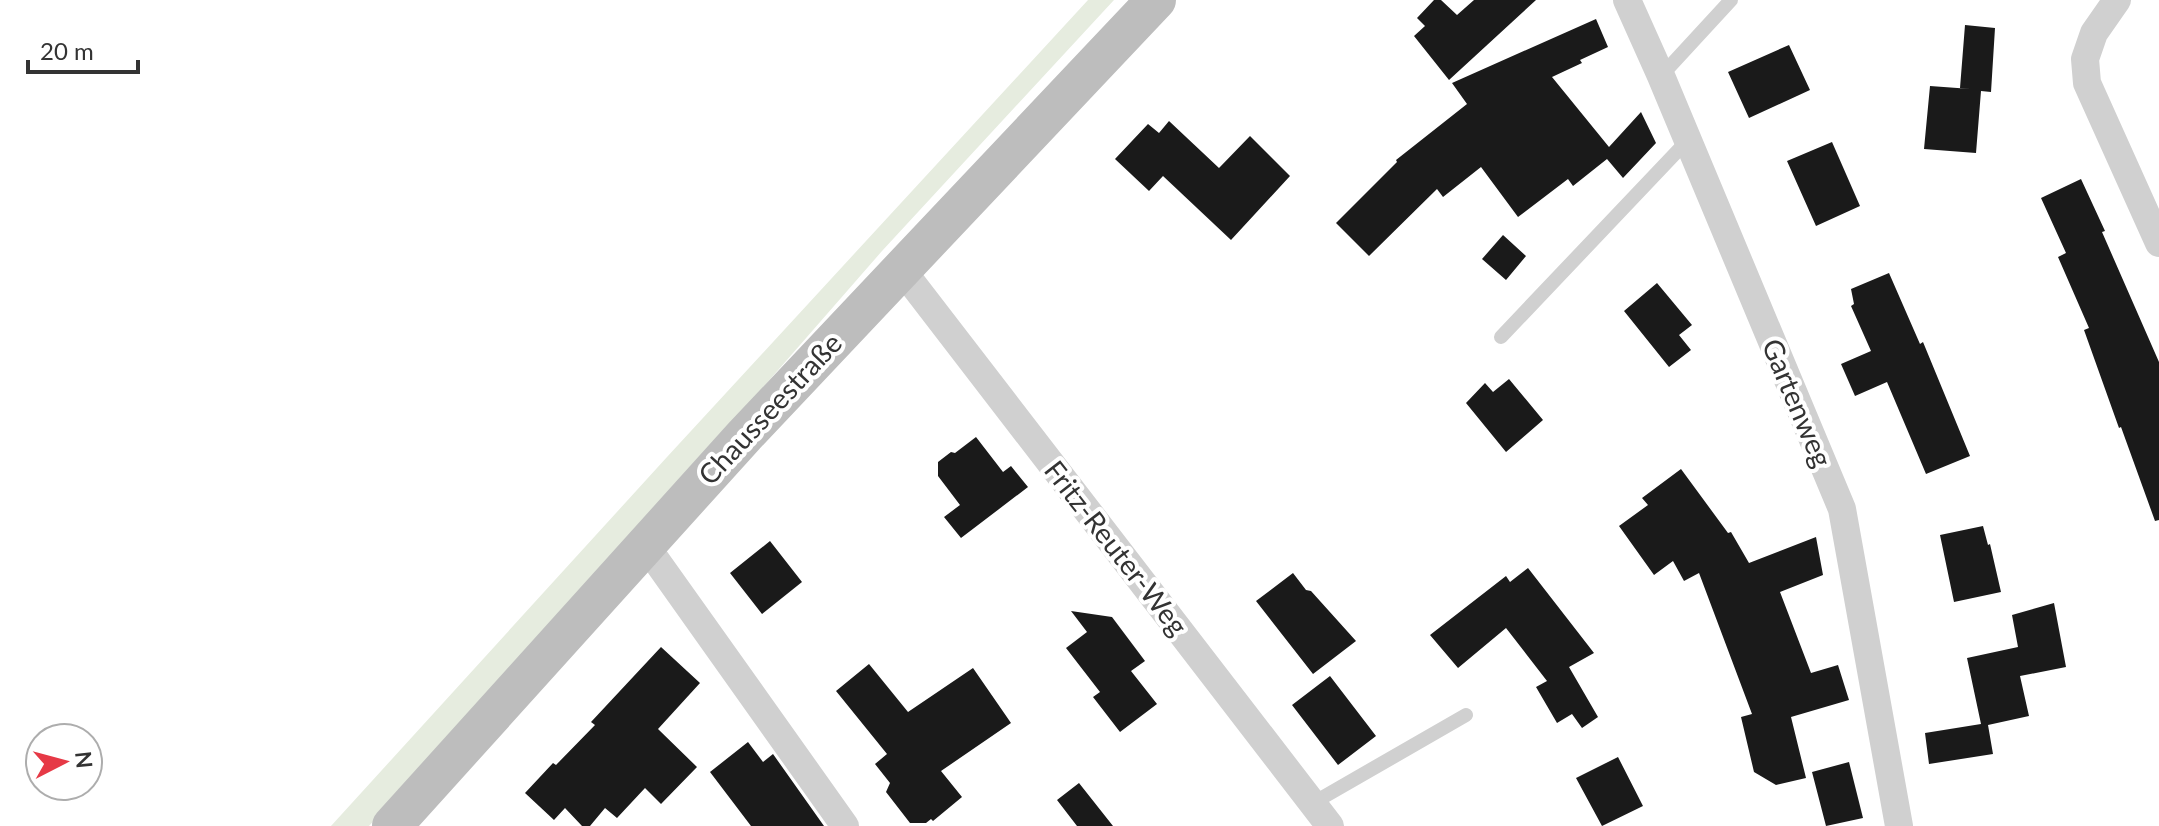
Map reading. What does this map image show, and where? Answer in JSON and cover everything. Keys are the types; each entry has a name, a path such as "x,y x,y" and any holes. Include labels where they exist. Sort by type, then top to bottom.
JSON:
{"main road":[{"name":"Chausseestraße","path":"392,826 745,435 1156,0"}],"street":[{"name":"Gartenweg","path":"1627,0 1842,509 1899,826"},
{"path":"2117,0 2094,33 2085,59 2087,83 2159,243"},
{"name":"Fritz-Reuter-Weg","path":"902,270 1330,826"},
{"path":"646,546 845,826"}],"lane":[{"path":"1661,76 1731,0"},
{"path":"1501,337 1688,140"},
{"path":"1313,803 1466,715"}],"shaded area":[{"path":"1088,0 1114,0 882,251 636,533 369,826 331,826 667,457"}],"building":[{"path":"1434,0 1441,0 1457,15 1474,0 1536,0 1449,80 1414,36 1425,26 1417,18"},
{"path":"1596,19 1608,47 1552,77 1609,147 1641,112 1656,143 1623,178 1607,159 1573,186 1568,179 1518,217 1481,167 1443,197 1437,189 1369,256 1336,223 1396,160 1467,104 1452,83"},
{"path":"1965,25 1995,28 1991,92 1981,91 1976,153 1924,149 1930,86 1971,89 1960,88"},
{"path":"1789,45 1810,90 1749,118 1728,72"},
{"path":"1169,121 1219,168 1250,136 1290,176 1231,240 1163,176 1149,191 1115,159 1148,124 1159,133"},
{"path":"1832,142 1860,206 1816,226 1787,161"},
{"path":"2081,179 2159,362 2159,520 2155,521 2084,330 2089,328 2058,257 2066,253 2041,198"},
{"path":"1503,235 1526,256 1506,280 1482,259"},
{"path":"1889,273 1920,344 1923,342 1970,456 1926,474 1887,382 1855,396 1841,364 1871,351 1851,306 1854,304 1851,289"},
{"path":"1657,283 1692,325 1679,335 1691,350 1669,367 1624,311"},
{"path":"1509,379 1543,420 1506,452 1466,403 1485,383 1493,392"},
{"path":"976,437 1003,472 1011,466 1028,487 961,538 944,517 960,505 938,476 938,462"},
{"path":"1681,469 1728,533 1731,532 1749,563 1816,537 1823,575 1780,592 1811,673 1838,665 1849,700 1791,717 1806,778 1776,785 1754,772 1741,717 1752,714 1699,573 1684,581 1673,561 1654,575 1619,526 1648,505 1642,498"},
{"path":"1983,526 2001,592 1954,602 1940,535"},
{"path":"770,541 802,582 762,614 730,573"},
{"path":"1528,568 1594,653 1569,667 1598,717 1582,728 1572,714 1557,723 1536,687 1547,681 1506,628 1458,668 1430,635 1506,576 1510,582"},
{"path":"1293,573 1356,641 1313,674 1256,601"},
{"path":"2054,603 2066,667 2020,676 2029,716 1988,725 1993,754 1929,764 1925,733 1981,724 1967,658 2018,647 2012,615"},
{"path":"1071,611 1112,617 1145,661 1131,671 1157,704 1120,732 1093,697 1100,692 1066,648 1087,632"},
{"path":"661,647 700,683 658,729 697,767 661,804 645,788 617,818 605,808 590,826 582,826 565,808 554,820 525,793 595,725 591,722"},
{"path":"869,664 908,712 973,668 1011,723 941,771 962,797 933,821 910,823 886,792 890,783 875,764 887,754 836,691"},
{"path":"1330,676 1376,736 1338,765 1292,705"},
{"path":"748,742 763,762 773,754 824,826 751,826 710,772"},
{"path":"1618,757 1643,806 1602,826 1576,778"},
{"path":"1849,762 1863,818 1826,826 1812,772"},
{"path":"1079,783 1113,826 1077,826 1057,800"}]}
